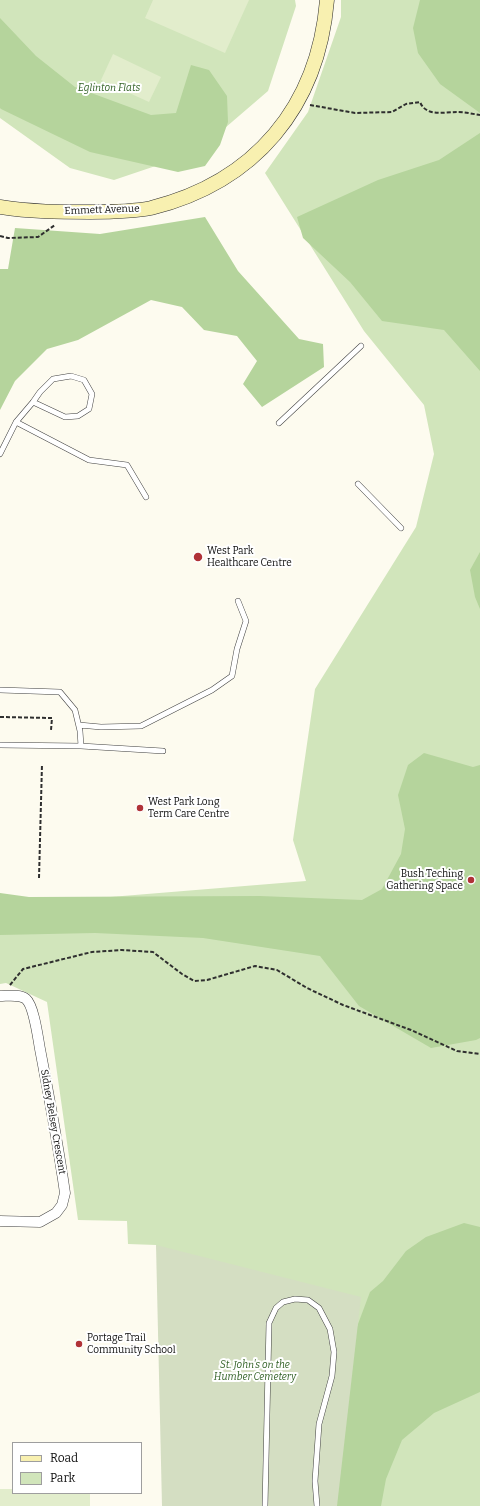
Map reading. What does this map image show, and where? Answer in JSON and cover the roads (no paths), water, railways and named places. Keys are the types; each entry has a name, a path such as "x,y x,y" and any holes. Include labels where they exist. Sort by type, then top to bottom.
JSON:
{"street":[{"name":"Emmett Avenue","path":"0,207 56,211 130,211 149,208 183,199 225,177 259,152 275,134 297,102 303,91 319,47 327,0"},
{"name":"Sidney Belsey Crescent","path":"0,1221 40,1222 56,1213 62,1206 65,1193 47,1084 30,1004 26,998 17,996 1,996"}],"lane":[{"path":"279,423 361,346"},
{"path":"0,454 16,422 40,392 53,379 71,376 84,380 92,394 88,408 78,416 65,417 33,402"},
{"path":"16,422 89,460 127,465 146,497"},
{"path":"358,484 401,528"},
{"path":"78,725 101,727 141,726 212,690 232,676 237,649 246,621 238,601"},
{"path":"0,690 60,692 75,710 80,731 81,746"},
{"path":"0,745 81,746 163,751"},
{"path":"265,1506 267,1343 269,1323 276,1308 283,1302 295,1299 308,1300 319,1308 330,1329 334,1352 332,1376 319,1424 315,1481 317,1506"}],"place":[{"name":"West Park Healthcare Centre","path":"198,557"},
{"name":"West Park Long Term Care Centre","path":"140,808"},
{"name":"Bush Teching Gathering Space","path":"471,880"},
{"name":"Portage Trail Community School","path":"79,1344"}],"park label":[{"name":"Eglinton Flats","path":"109,88"},
{"name":"St. John's on the Humber Cemetery","path":"255,1370"}]}
